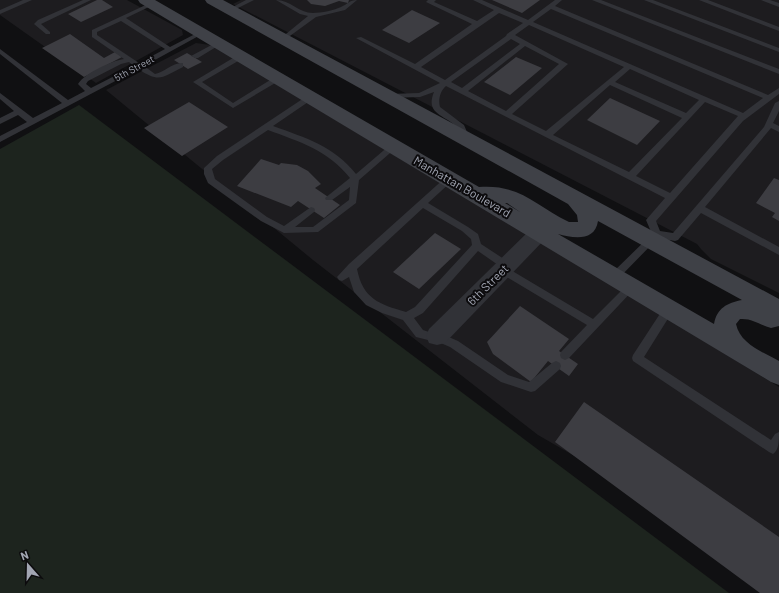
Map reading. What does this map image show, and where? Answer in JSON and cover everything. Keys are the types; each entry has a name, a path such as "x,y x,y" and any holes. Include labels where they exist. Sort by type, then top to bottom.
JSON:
{"street":[{"path":"199,0 218,10 230,10"},
{"path":"212,0 576,199 653,237 779,310"},
{"name":"Manhattan Boulevard","path":"152,1 241,57 779,374"},
{"path":"473,194 512,198 562,227 574,230 582,229 587,226 588,222 587,214 576,199"},
{"name":"6th Street","path":"437,336 540,233"},
{"path":"737,349 725,328 726,318 731,312 743,308 753,310 779,324"}],"lane":[{"path":"0,12 29,0"},
{"path":"48,33 37,24 40,21 88,0"},
{"path":"230,10 251,0"},
{"path":"279,0 302,13 314,15 343,9 354,0"},
{"path":"433,0 429,2 477,24"},
{"path":"476,0 744,116"},
{"path":"389,96 420,95 443,84 559,0"},
{"path":"595,0 779,72"},
{"path":"647,0 779,50"},
{"path":"702,0 779,29"},
{"path":"764,0 779,5"},
{"path":"152,1 94,31 94,36 154,76 162,75 180,64"},
{"path":"550,6 769,98"},
{"path":"416,66 499,10"},
{"path":"284,39 314,15"},
{"path":"121,18 169,49"},
{"name":"5th Street","path":"0,139 201,33"},
{"path":"507,114 564,64 509,35"},
{"path":"359,38 416,66 443,84 463,91 671,197"},
{"path":"195,56 219,43"},
{"path":"463,91 525,43"},
{"path":"0,51 67,103"},
{"path":"241,57 197,82 233,106 278,78"},
{"path":"90,91 82,84 85,79 119,62 130,60"},
{"path":"547,135 629,66"},
{"path":"609,82 687,117"},
{"path":"443,84 435,98 435,104 439,111 461,128 466,139"},
{"path":"653,237 651,220 740,119 779,90"},
{"path":"0,95 32,122"},
{"path":"268,127 309,142 325,150 340,161 355,179 353,201 315,230 284,230 264,219 211,181 208,174 208,168 220,158 310,98"},
{"path":"630,177 704,98"},
{"path":"614,276 653,237 675,237 769,124 779,103"},
{"path":"0,121 19,111"},
{"path":"769,124 779,129"},
{"path":"329,198 355,179 393,147"},
{"path":"342,277 449,179"},
{"path":"422,204 465,229 475,237 477,246 505,268 595,325"},
{"path":"700,208 779,251"},
{"path":"284,230 312,210"},
{"path":"407,318 419,310 477,246"},
{"path":"352,268 354,282 363,298 380,308 407,318 420,334 432,337 437,336 454,344 505,379 531,387 556,366"},
{"path":"565,355 631,287"},
{"path":"669,309 637,358 773,448 779,438"}],"shaded area":[{"path":"0,0 127,0 182,30 183,35 96,83 0,15"},
{"path":"241,0 779,0 779,293 711,259 697,244 233,4"},
{"path":"196,43 210,45 642,303 779,387 779,574 538,435 313,260 106,90"},
{"path":"79,105 729,593 0,593 0,149"}],"building":[{"path":"97,0 102,0 113,7 81,22 68,14"},
{"path":"307,0 349,0 348,3 339,1 325,6 311,4"},
{"path":"492,0 540,0 522,13"},
{"path":"412,10 440,23 409,43 382,30"},
{"path":"70,34 104,58 115,52 122,57 84,77 42,48"},
{"path":"187,53 202,62 188,69 174,60"},
{"path":"516,57 542,68 510,95 484,82"},
{"path":"610,98 660,121 637,145 587,120"},
{"path":"189,102 228,127 182,156 144,128"},
{"path":"261,159 279,165 281,163 297,165 308,171 321,184 315,188 340,205 324,218 298,201 291,207 237,186"},
{"path":"774,178 779,180 779,221 772,217 775,213 756,203"},
{"path":"435,233 461,249 419,289 393,272"},
{"path":"520,306 569,339 559,351 578,364 569,376 548,361 531,382 493,354 487,342"},
{"path":"584,402 779,537 779,593 760,593 555,442"}]}
